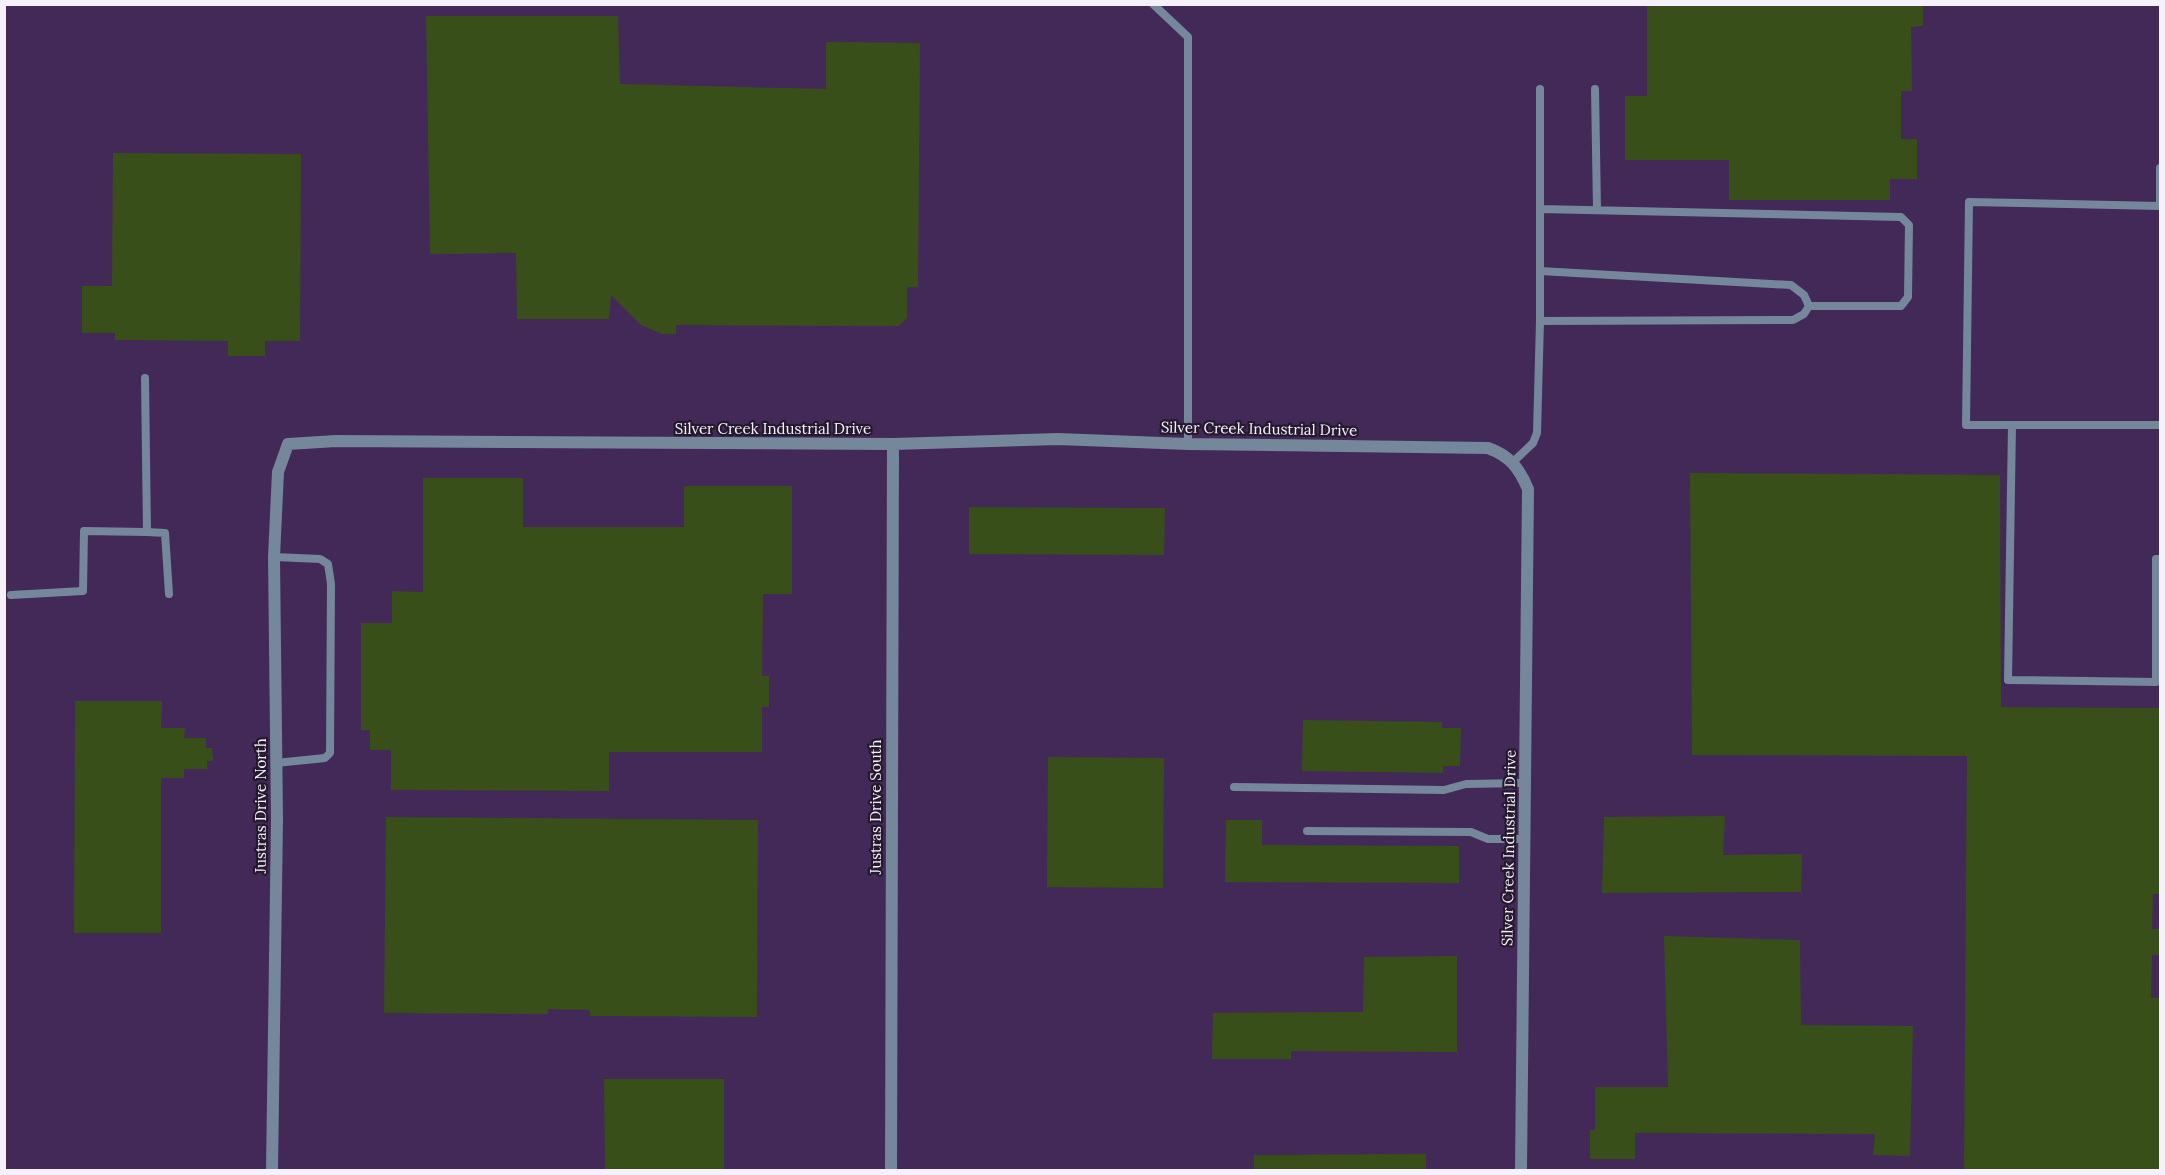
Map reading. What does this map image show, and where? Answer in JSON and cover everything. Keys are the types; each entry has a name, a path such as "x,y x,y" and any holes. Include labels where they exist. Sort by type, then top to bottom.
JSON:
{"street":[{"name":"Silver Creek Industrial Drive","path":"288,444 336,441 893,444 1058,439 1188,444 1471,447 1488,448 1513,462 1528,489 1521,1170"},
{"name":"Justras Drive North","path":"272,1170 276,763 274,557 278,472 288,444"},
{"name":"Justras Drive South","path":"891,1170 893,444"}],"lane":[{"path":"1153,4 1188,37 1188,444"},
{"path":"1513,462 1533,443 1537,433 1540,321 1540,89"},
{"path":"1595,89 1597,210"},
{"path":"2160,168 2160,206 1969,202 1966,425 2160,425"},
{"path":"1540,209 1901,217 1905,220 1909,225 1906,303 1901,306 1809,306"},
{"path":"1540,271 1791,285 1804,295 1809,306"},
{"path":"1540,321 1793,320 1804,315 1809,306"},
{"path":"145,378 147,532"},
{"path":"2012,425 2008,680 2156,682 2156,559 2160,559"},
{"path":"11,596 83,591 84,531 165,533 169,594"},
{"path":"274,557 320,559 328,564 331,584 330,753 325,758 276,763"},
{"path":"1234,787 1444,790 1466,784 1525,783"},
{"path":"1307,831 1471,832 1488,839 1524,839"}],"building":[{"path":"1647,4 1923,4 1923,26 1911,27 1912,91 1901,91 1901,139 1917,139 1917,179 1890,179 1890,200 1729,200 1729,160 1625,160 1625,96 1647,96"},
{"path":"426,16 618,16 620,84 826,89 826,42 920,43 918,287 907,287 907,318 899,326 676,325 676,334 662,334 641,325 611,295 609,319 517,319 516,253 430,254"},
{"path":"113,153 301,154 300,341 265,341 265,356 228,356 228,341 115,340 115,333 82,333 82,286 112,286"},
{"path":"1690,473 2000,475 2001,707 2160,708 2160,894 2153,894 2152,929 2160,929 2160,955 2152,955 2151,998 2160,998 2160,1170 1964,1170 1967,756 1692,755"},
{"path":"423,478 523,478 523,527 684,527 684,486 792,486 792,594 763,594 762,676 769,676 769,707 762,707 762,752 609,752 609,791 391,790 391,750 370,750 370,730 361,730 361,623 392,623 392,591 423,592"},
{"path":"969,507 1165,508 1164,555 969,554"},
{"path":"75,701 162,701 161,728 185,728 184,738 206,738 206,748 212,748 213,761 207,761 207,769 184,769 184,778 161,778 161,933 74,933"},
{"path":"1303,720 1442,722 1442,728 1461,728 1460,766 1443,766 1443,773 1302,771"},
{"path":"1048,757 1164,758 1163,888 1047,887"},
{"path":"1725,816 1723,855 1802,854 1801,892 1602,893 1604,817"},
{"path":"386,817 758,820 757,1017 590,1016 590,1010 548,1009 548,1014 384,1013"},
{"path":"1226,820 1262,820 1262,845 1459,846 1459,883 1225,882"},
{"path":"1664,936 1800,940 1801,1025 1913,1026 1910,1156 1873,1155 1875,1134 1635,1133 1635,1159 1590,1159 1590,1130 1595,1130 1595,1087 1668,1087"},
{"path":"1457,956 1457,1052 1291,1051 1291,1059 1212,1059 1213,1013 1363,1012 1364,957"},
{"path":"604,1079 724,1079 724,1170 605,1170"},
{"path":"1426,1154 1426,1170 1254,1170 1254,1155"}]}
